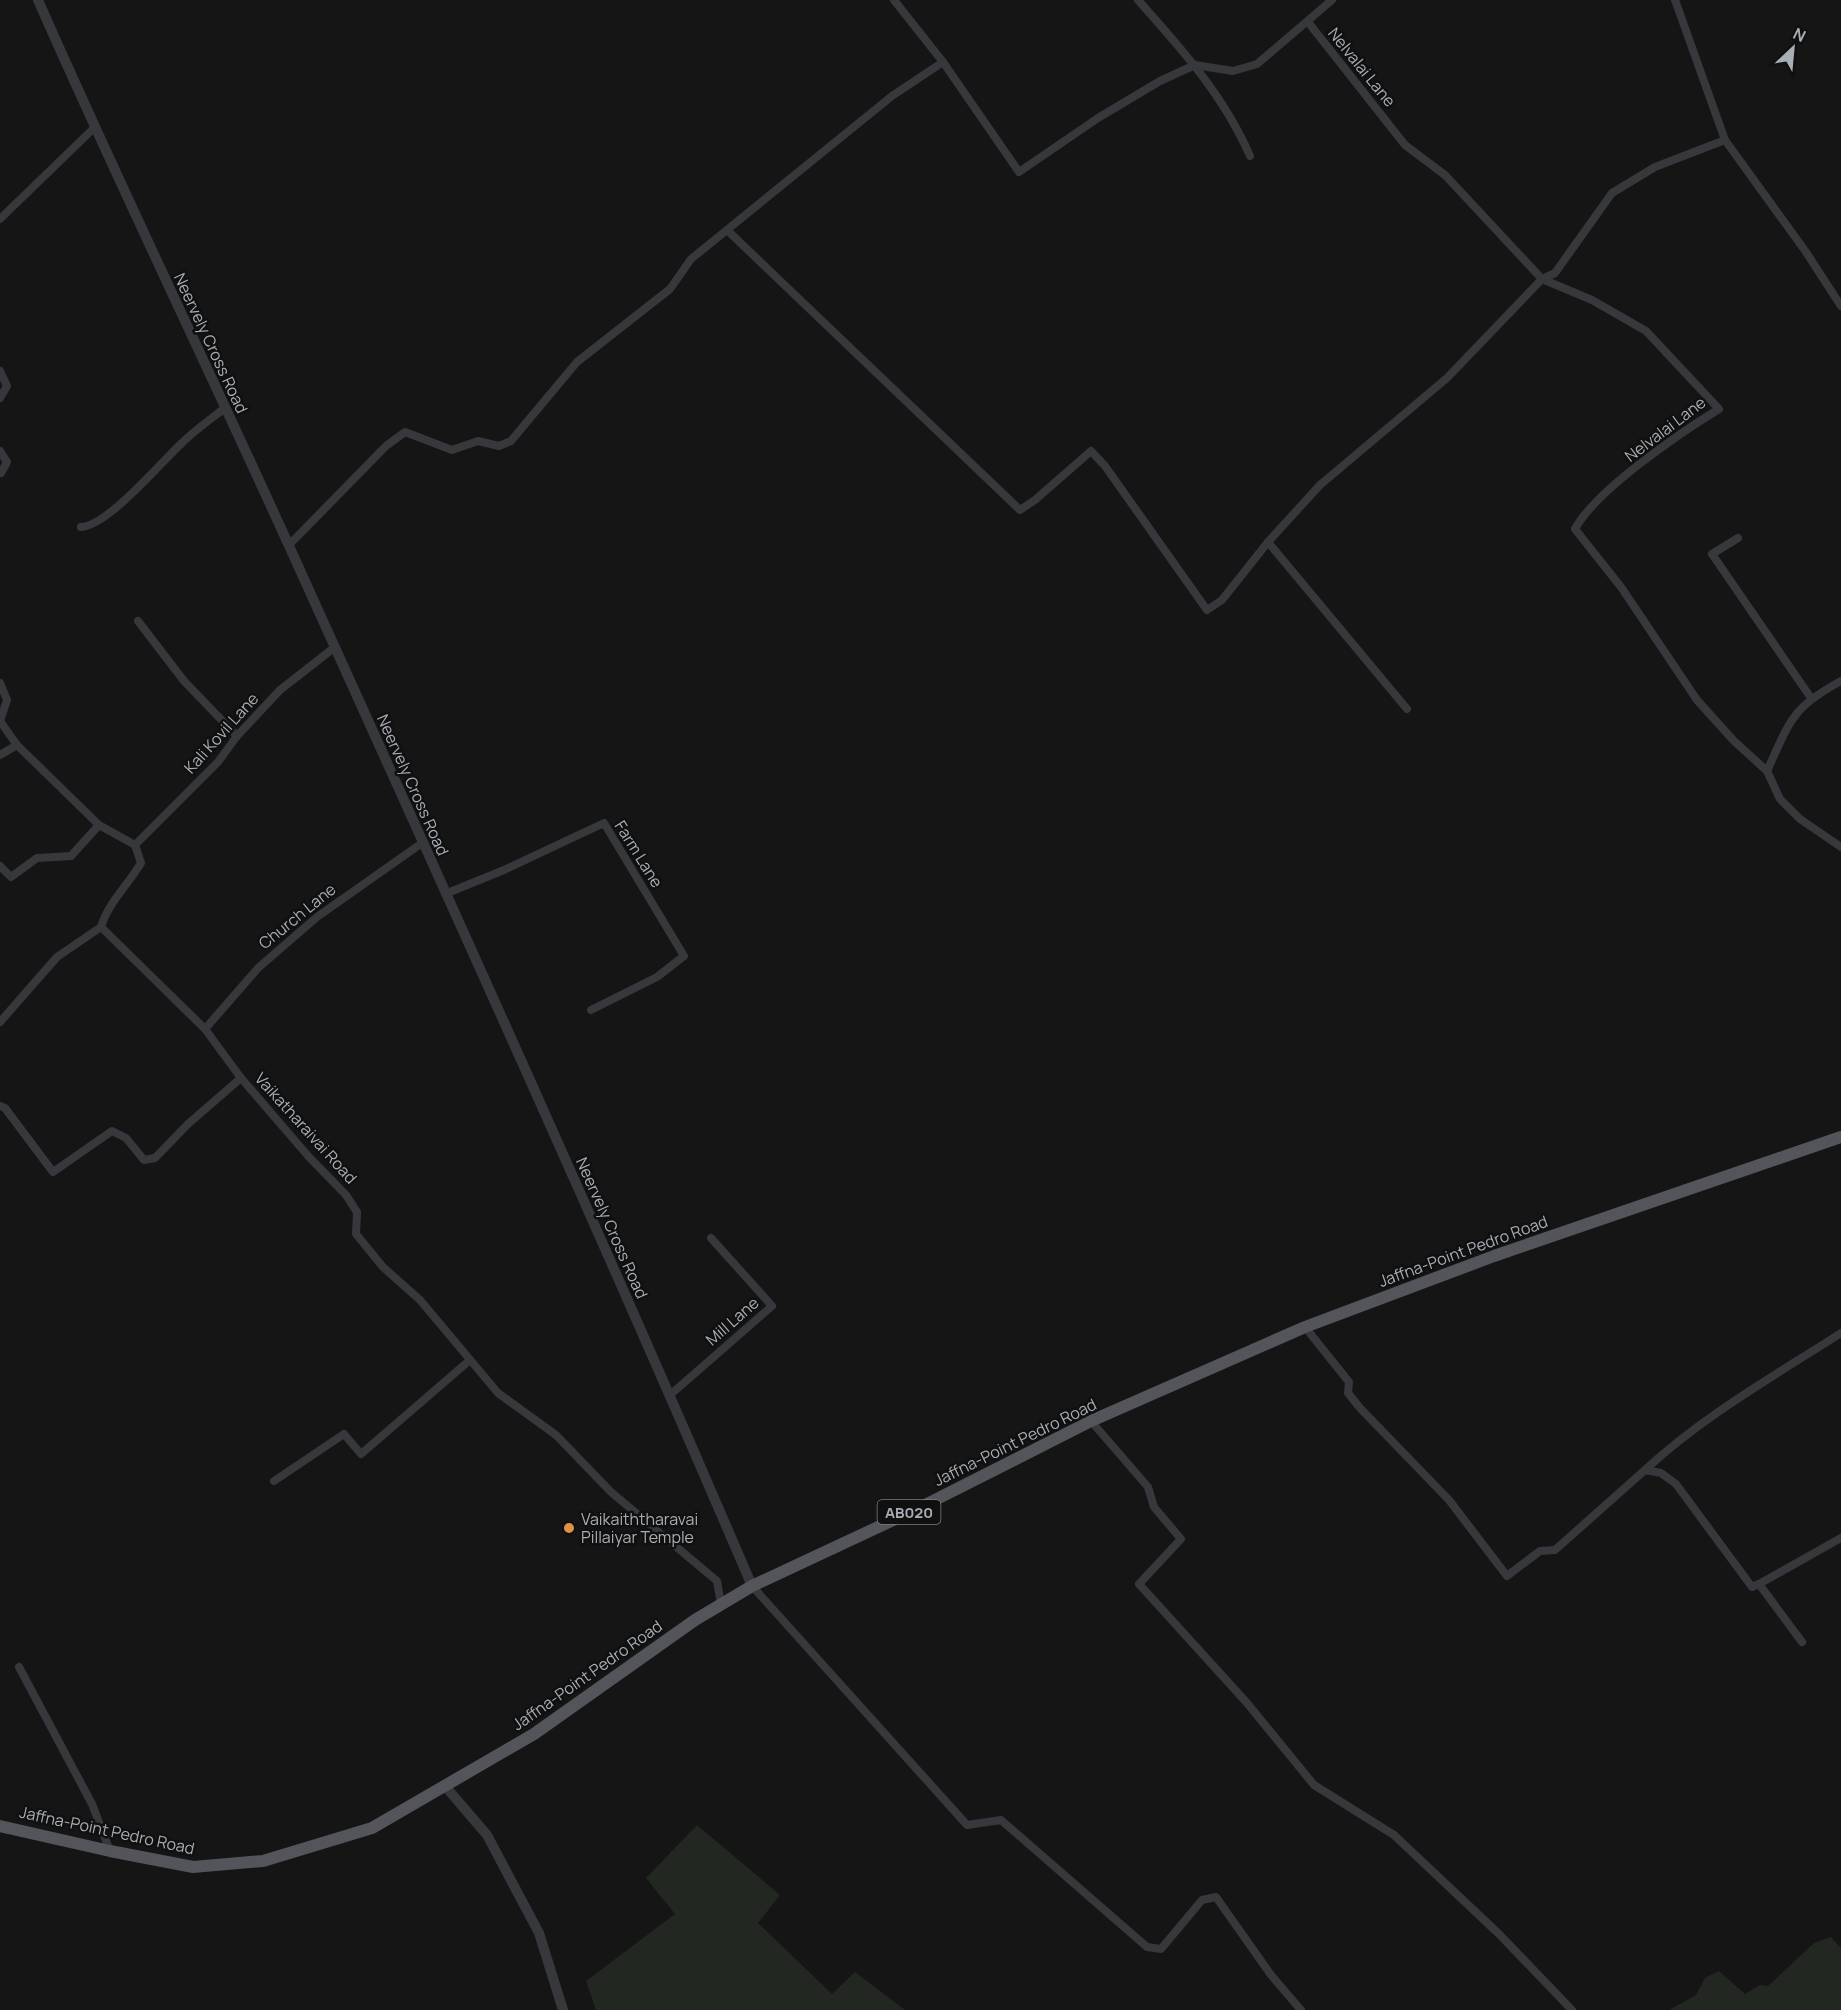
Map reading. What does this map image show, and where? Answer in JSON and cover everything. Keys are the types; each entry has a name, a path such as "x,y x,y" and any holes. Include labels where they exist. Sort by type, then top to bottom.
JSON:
{"main road":[{"name":"Jaffna-Point Pedro Road","path":"0,1826 192,1867 263,1861 372,1828 534,1734 721,1604 752,1586 921,1507 1091,1421 1305,1327 1494,1256 1841,1137"}],"street":[{"name":"Neervely Cross Road","path":"38,0 94,128 289,545 670,1395 752,1586"},
{"path":"894,0 943,62 1019,172 1098,118 1160,81 1196,65 1233,71 1257,64 1332,0"},
{"path":"1138,0 1196,65 1240,133 1250,156"},
{"path":"1674,0 1725,140 1806,252 1841,306"},
{"name":"Nelvalai Lane","path":"1308,22 1405,145 1445,175 1542,279 1592,300 1646,331 1719,409 1684,430 1626,477 1583,514 1575,529 1621,587 1697,700 1734,741 1767,771 1780,799 1800,819 1841,847"},
{"path":"289,545 386,446 405,432 452,450 478,441 499,446 511,441 577,362 670,289 691,259 892,96 943,62"},
{"path":"0,219 94,128"},
{"path":"727,230 1020,510 1035,500 1091,451 1105,465 1207,610 1222,600 1268,542 1320,485 1447,378 1542,279 1555,273 1612,192 1655,167 1725,140"},
{"path":"0,371 7,386 0,398"},
{"path":"81,527 91,527 119,505 184,441 225,408"},
{"path":"0,451 7,462 2,472"},
{"path":"1738,538 1712,554 1811,698"},
{"path":"1268,542 1407,708"},
{"path":"138,621 184,681 237,736"},
{"name":"Kali Kovil Lane","path":"135,845 218,762 237,736 280,690 334,647"},
{"path":"1767,771 1790,723 1811,698 1841,681"},
{"path":"0,683 7,700 0,721 17,745 99,825 135,845 141,863 128,886 106,911 100,927 57,957 0,1022"},
{"path":"0,756 17,745"},
{"name":"Farm Lane","path":"445,894 504,870 604,823 684,956 657,977 591,1010"},
{"path":"0,866 11,877 38,858 71,856 99,825"},
{"name":"Church Lane","path":"205,1029 258,968 290,939 317,917 422,843"},
{"name":"Vaikatharaivai Road","path":"100,927 205,1029 241,1078 309,1157 346,1195 357,1212 356,1234 383,1267 420,1300 498,1393 556,1436 611,1492 717,1581 721,1604"},
{"path":"0,1106 5,1107 53,1172 112,1131 126,1138 144,1160 155,1158 188,1124 241,1078"},
{"name":"Mill Lane","path":"670,1395 772,1306 711,1238"},
{"path":"1305,1327 1349,1382 1348,1393 1360,1408 1449,1500 1507,1576 1540,1551 1555,1550 1668,1448 1735,1401 1841,1333"},
{"path":"274,1481 344,1434 361,1454 470,1360"},
{"path":"1091,1421 1148,1487 1154,1507 1181,1539 1139,1584 1247,1703 1314,1785 1394,1835 1499,1934 1572,2010"},
{"path":"1645,1470 1661,1473 1676,1484 1752,1587 1841,1538"},
{"path":"1759,1584 1802,1642"},
{"path":"752,1586 968,1825 1001,1820 1147,1947 1161,1949 1202,1900 1216,1897 1271,1975 1301,2010"},
{"path":"19,1667 92,1804 110,1851"},
{"path":"446,1786 487,1835 534,1923 563,2010"}],"shaded area":[{"path":"697,1825 780,1895 758,1923 832,1994 855,1972 905,2010 596,2010 586,1981 675,1914 646,1878"},
{"path":"1831,1937 1841,1948 1841,2010 1669,2010 1696,1995 1705,1978 1719,1971 1745,1994 1760,1985 1768,1986 1814,1943"}],"place":[{"name":"Vaikaiththaravai Pillaiyar Temple","path":"569,1528"}]}
